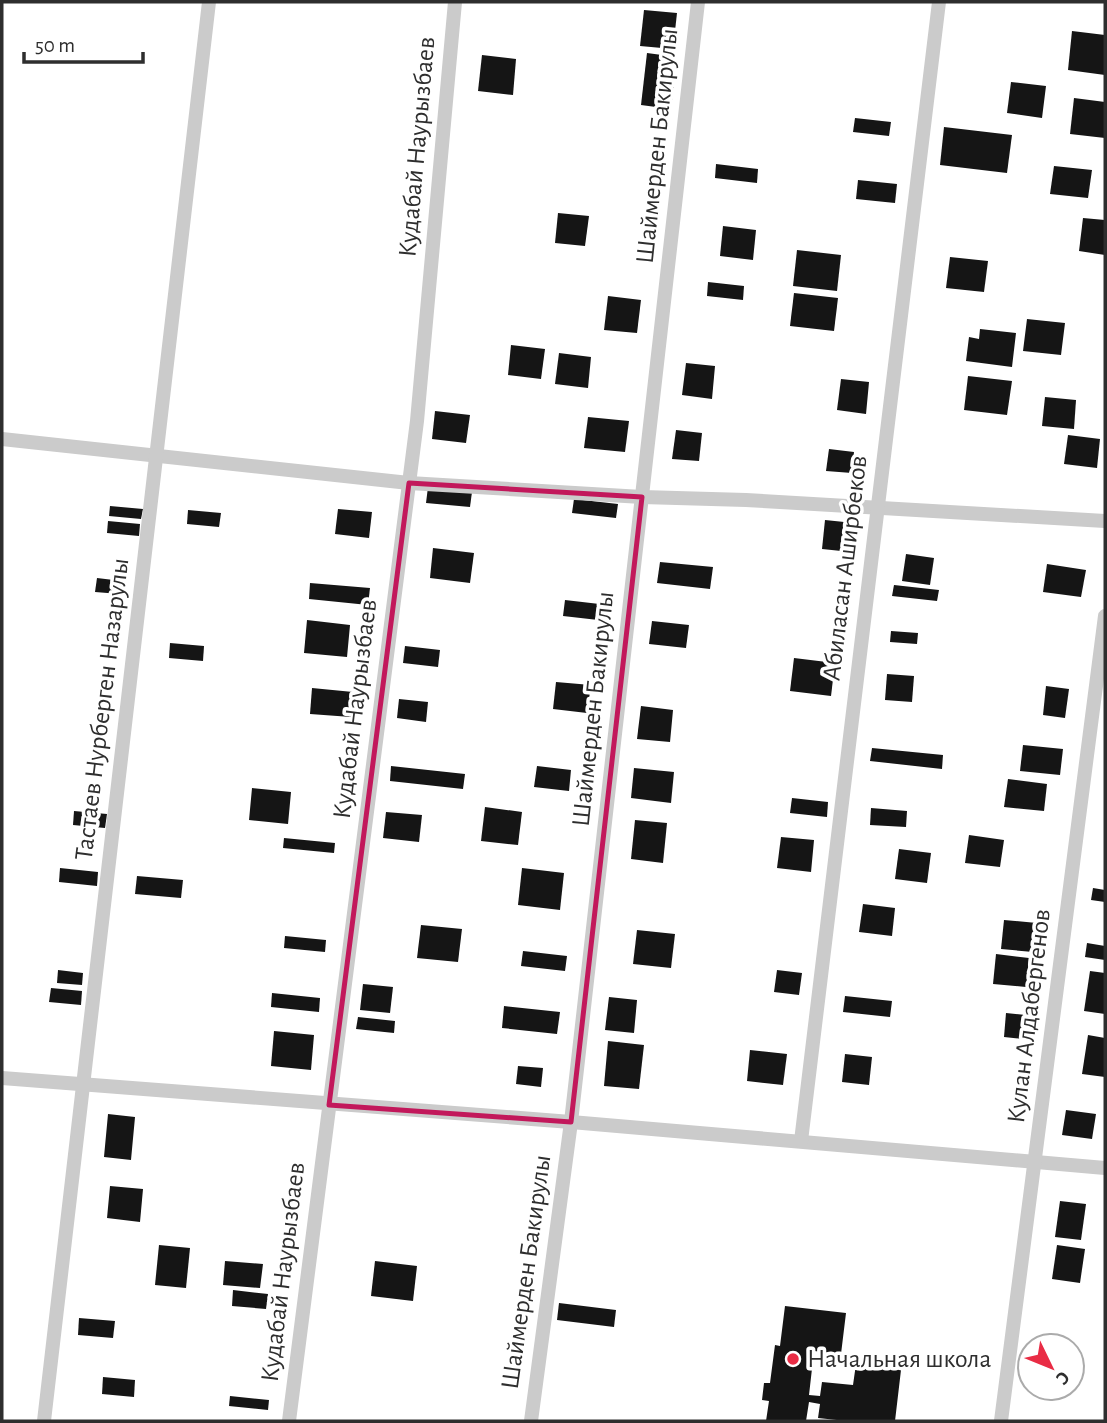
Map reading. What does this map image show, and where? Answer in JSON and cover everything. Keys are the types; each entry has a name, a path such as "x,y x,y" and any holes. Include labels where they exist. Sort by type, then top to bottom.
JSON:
{"street":[{"name":"Тастаев Нурберген Назарулы","path":"44,1421 209,2"},
{"name":"Кудабай Наурызбаев","path":"289,1421 418,408 455,2"},
{"name":"Шаймерден Бакирулы","path":"531,1421 571,1122 698,2"},
{"name":"Абиласан Аширбеков","path":"801,1141 939,2"},
{"path":"2,439 409,483 1105,521"},
{"name":"Кулан Алдабергенов","path":"1001,1421 1105,616"},
{"path":"2,1078 571,1122 1105,1168"}],"highlighted area":[{"path":"409,483 642,497 571,1122 329,1105"}],"building":[{"path":"644,10 677,13 673,49 640,46"},
{"path":"1072,31 1105,35 1105,75 1068,70"},
{"path":"647,53 677,57 671,109 641,105"},
{"path":"482,55 516,59 513,95 478,91"},
{"path":"1011,82 1046,86 1042,118 1007,113"},
{"path":"1074,98 1105,102 1105,138 1070,134"},
{"path":"855,118 891,122 889,136 853,132"},
{"path":"944,127 1012,135 1007,173 940,165"},
{"path":"716,164 758,169 757,183 715,178"},
{"path":"1054,166 1092,170 1088,198 1050,194"},
{"path":"858,180 897,184 895,203 856,199"},
{"path":"558,213 589,216 585,246 555,243"},
{"path":"1083,218 1105,220 1105,255 1079,251"},
{"path":"723,226 756,230 753,260 720,256"},
{"path":"797,250 841,255 837,291 793,286"},
{"path":"950,257 988,261 984,292 946,288"},
{"path":"708,282 744,286 743,300 707,296"},
{"path":"794,293 838,298 834,331 790,326"},
{"path":"608,296 641,300 637,333 604,330"},
{"path":"1027,319 1065,323 1061,355 1023,351"},
{"path":"980,329 1016,333 1012,367 966,361 969,337 979,339"},
{"path":"511,345 545,349 541,379 508,375"},
{"path":"559,353 591,357 588,388 555,384"},
{"path":"686,363 715,366 712,399 682,395"},
{"path":"968,376 1012,381 1007,415 964,410"},
{"path":"841,379 869,382 866,414 837,410"},
{"path":"1045,397 1076,400 1074,429 1042,426"},
{"path":"435,411 470,415 466,443 432,439"},
{"path":"588,417 629,421 625,452 584,448"},
{"path":"676,430 702,433 699,461 672,459"},
{"path":"1068,435 1100,439 1097,468 1064,464"},
{"path":"829,449 854,452 852,473 826,471"},
{"path":"428,487 472,492 470,507 426,503"},
{"path":"574,499 618,504 616,518 572,513"},
{"path":"110,506 143,509 141,519 109,516"},
{"path":"338,509 372,512 369,538 335,534"},
{"path":"188,510 221,513 219,527 187,524"},
{"path":"825,520 854,523 851,552 822,549"},
{"path":"108,521 140,524 139,536 107,533"},
{"path":"433,548 474,553 470,583 430,578"},
{"path":"906,554 934,558 930,585 902,581"},
{"path":"660,562 713,567 710,589 657,583"},
{"path":"1047,564 1086,570 1081,597 1043,592"},
{"path":"97,578 122,581 120,594 95,592"},
{"path":"310,583 370,588 368,605 309,599"},
{"path":"894,585 939,590 937,601 892,596"},
{"path":"565,600 608,605 607,621 563,616"},
{"path":"307,620 350,625 347,657 304,653"},
{"path":"652,621 689,625 686,648 649,644"},
{"path":"891,631 918,633 917,644 890,642"},
{"path":"170,643 204,646 203,661 169,658"},
{"path":"405,646 440,650 438,667 403,663"},
{"path":"794,658 835,663 831,696 790,691"},
{"path":"887,674 914,676 912,702 885,700"},
{"path":"556,682 591,685 587,713 553,709"},
{"path":"1046,686 1069,689 1065,718 1043,715"},
{"path":"312,688 353,692 351,717 310,714"},
{"path":"399,699 428,702 426,722 397,718"},
{"path":"641,706 673,710 670,742 637,739"},
{"path":"1023,745 1063,749 1060,775 1020,771"},
{"path":"872,748 943,755 942,769 870,761"},
{"path":"391,766 465,774 463,789 390,781"},
{"path":"537,766 571,770 569,791 534,787"},
{"path":"634,768 674,772 671,803 631,798"},
{"path":"1008,779 1047,784 1044,811 1004,807"},
{"path":"252,788 291,792 288,824 249,820"},
{"path":"792,798 828,802 827,817 790,813"},
{"path":"485,807 522,812 518,845 481,841"},
{"path":"871,808 907,811 906,827 870,825"},
{"path":"74,811 107,814 105,828 73,825"},
{"path":"386,812 422,815 419,842 383,838"},
{"path":"635,820 667,823 663,863 631,859"},
{"path":"969,835 1004,840 1000,867 965,863"},
{"path":"781,837 814,840 811,872 777,868"},
{"path":"284,838 335,843 334,853 283,848"},
{"path":"899,849 931,853 927,883 895,879"},
{"path":"60,868 98,872 97,886 59,882"},
{"path":"522,868 564,873 560,910 518,905"},
{"path":"137,876 183,880 181,898 135,894"},
{"path":"1093,888 1105,890 1105,902 1091,900"},
{"path":"863,904 895,908 892,936 859,932"},
{"path":"1004,920 1037,923 1033,952 1001,949"},
{"path":"421,925 462,929 458,962 417,958"},
{"path":"637,930 675,934 671,968 633,964"},
{"path":"285,936 326,940 325,952 284,948"},
{"path":"1087,943 1105,946 1105,960 1085,957"},
{"path":"523,951 567,956 565,971 521,966"},
{"path":"996,954 1029,958 1026,987 993,984"},
{"path":"58,970 83,973 82,985 57,983"},
{"path":"777,970 802,973 799,995 774,992"},
{"path":"1090,971 1105,973 1105,1014 1084,1011"},
{"path":"363,984 393,987 390,1013 360,1010"},
{"path":"51,988 82,991 81,1005 49,1002"},
{"path":"272,993 320,998 319,1012 271,1007"},
{"path":"845,996 892,1001 890,1017 843,1012"},
{"path":"609,997 637,1000 634,1033 605,1030"},
{"path":"504,1006 560,1012 557,1034 502,1028"},
{"path":"1006,1013 1026,1015 1024,1039 1004,1037"},
{"path":"358,1017 395,1021 394,1033 356,1029"},
{"path":"274,1031 314,1035 311,1070 271,1066"},
{"path":"1088,1035 1105,1038 1105,1077 1082,1074"},
{"path":"608,1041 644,1045 639,1089 604,1086"},
{"path":"750,1050 787,1054 783,1085 747,1081"},
{"path":"845,1054 872,1057 869,1085 842,1082"},
{"path":"518,1066 543,1068 541,1087 516,1084"},
{"path":"1066,1110 1096,1114 1092,1139 1062,1135"},
{"path":"108,1114 135,1117 131,1160 104,1157"},
{"path":"110,1186 143,1189 140,1222 107,1218"},
{"path":"1060,1201 1086,1204 1081,1240 1055,1237"},
{"path":"159,1245 190,1248 186,1288 155,1285"},
{"path":"1057,1245 1085,1249 1080,1283 1052,1279"},
{"path":"225,1261 263,1264 260,1288 223,1285"},
{"path":"375,1261 417,1266 413,1301 371,1296"},
{"path":"233,1290 268,1294 266,1309 232,1306"},
{"path":"559,1303 616,1310 614,1327 557,1320"},
{"name":"Начальная школа","path":"785,1306 846,1313 841,1354 814,1351 809,1395 820,1396 822,1382 853,1385 856,1364 901,1370 895,1421 818,1418 820,1404 809,1402 806,1421 766,1421 769,1401 762,1400 764,1383 770,1383 775,1345 780,1346"},
{"path":"79,1318 115,1321 113,1338 78,1335"},
{"path":"103,1377 135,1380 134,1397 102,1394"},
{"path":"230,1396 269,1400 268,1410 229,1406"}],"place":[{"name":"Начальная школа","path":"793,1359"}]}
